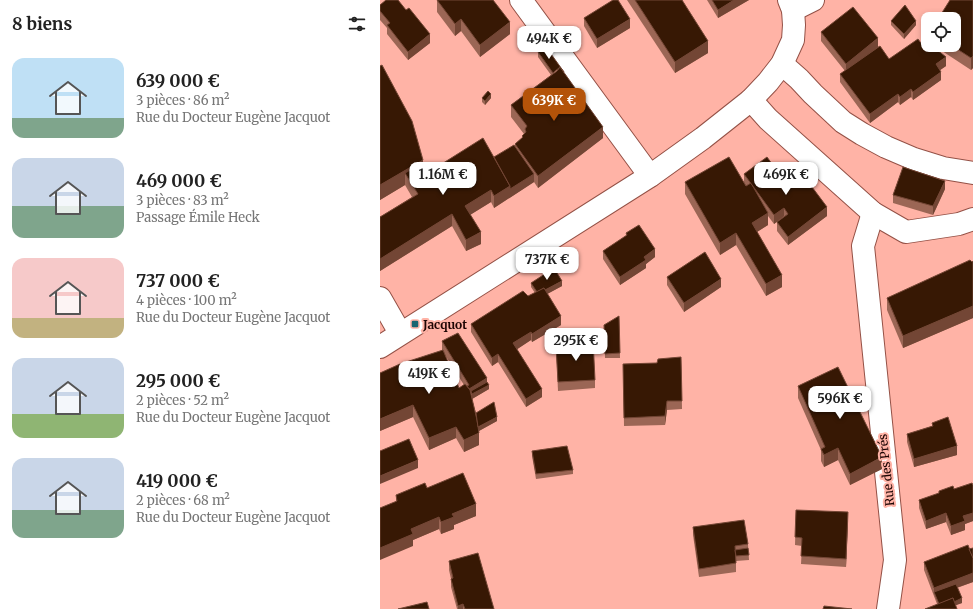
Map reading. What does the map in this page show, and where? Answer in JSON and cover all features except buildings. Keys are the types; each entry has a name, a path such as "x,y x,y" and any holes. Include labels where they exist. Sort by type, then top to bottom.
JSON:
{"street":[{"path":"521,0 650,176"},
{"path":"380,347 650,176 703,138 751,100 782,64 793,40 794,26 791,5 813,0"},
{"path":"782,64 843,122 862,134 886,147 914,159 943,168 973,173"},
{"path":"751,100 768,118 872,213 906,232 959,224 973,219"},
{"name":"Rue des Prés","path":"872,213 863,246 895,560 888,609"},
{"path":"380,298 400,333"}],"place":[{"name":"Jacquot","path":"415,324"}]}
